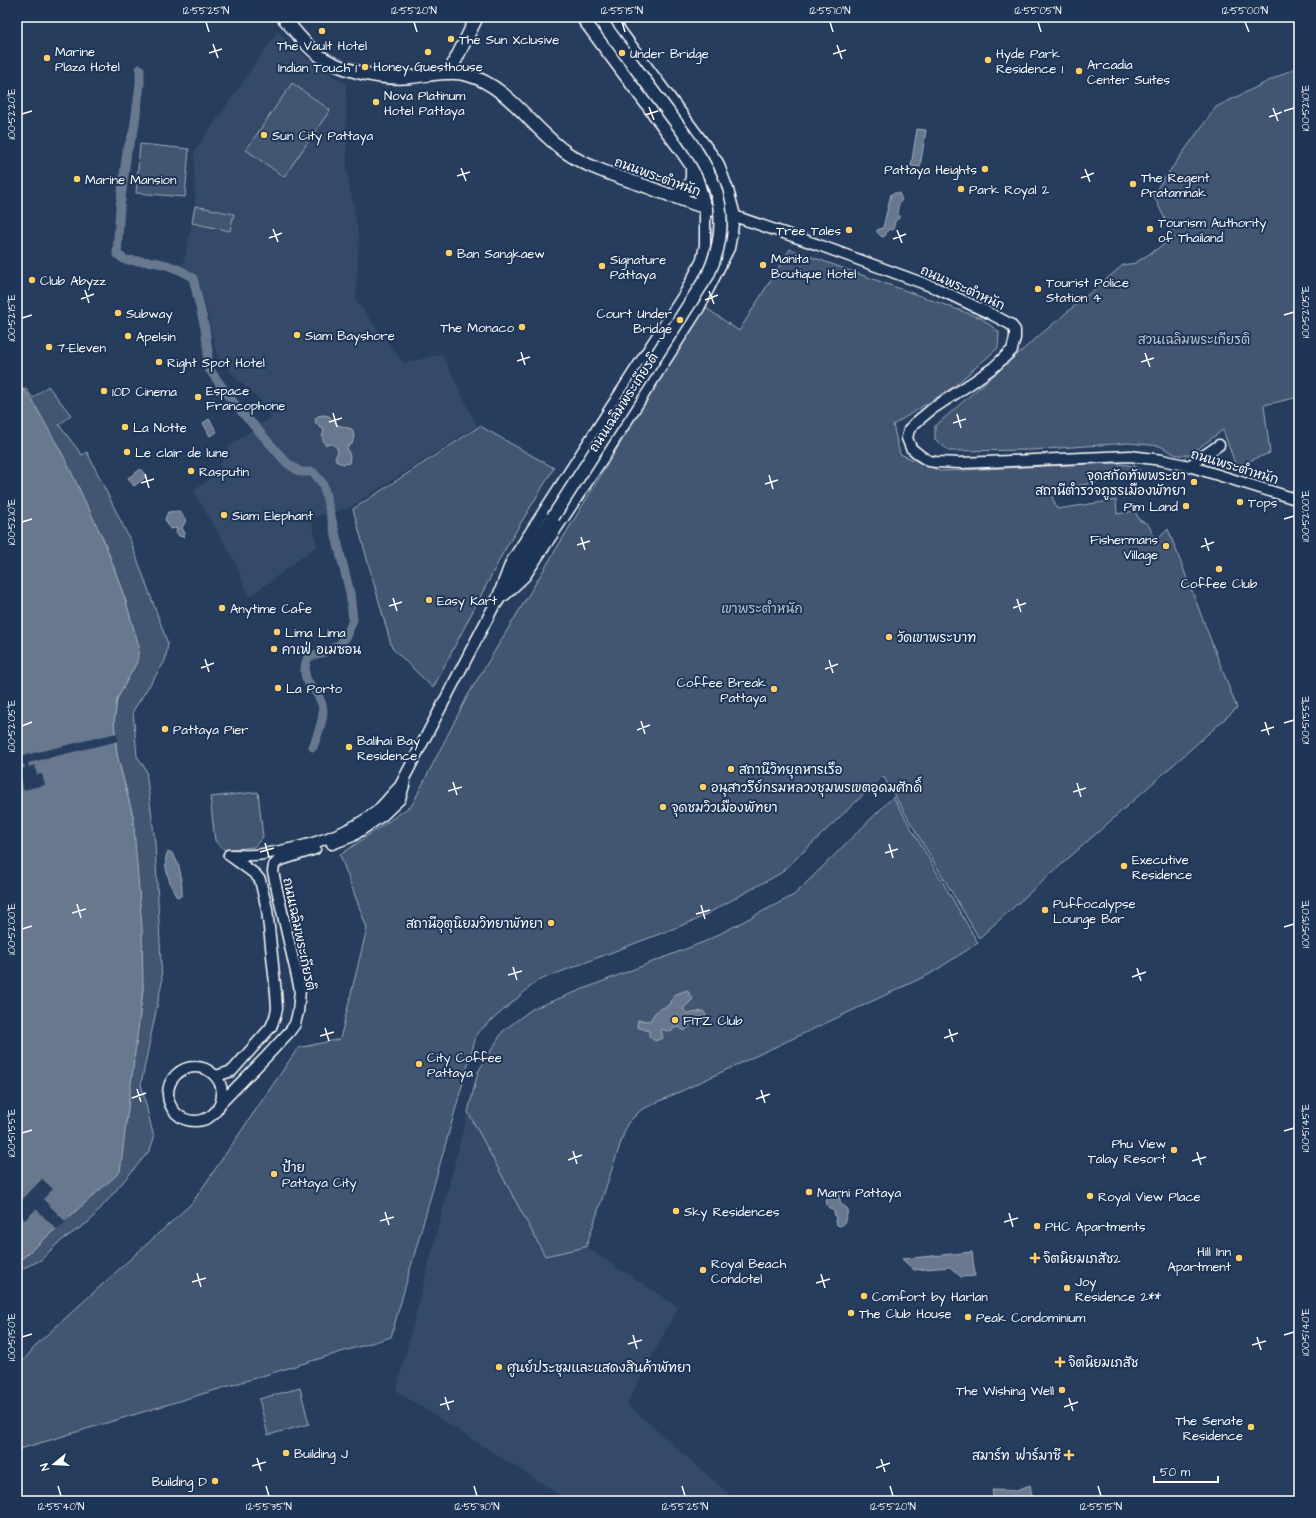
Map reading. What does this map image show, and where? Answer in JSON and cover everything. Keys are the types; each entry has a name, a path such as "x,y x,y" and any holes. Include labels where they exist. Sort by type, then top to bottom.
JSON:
{"main road":[{"name":"ถนนพระตำหนัก","path":"283,17 316,54 340,66 362,73 391,78 450,73 468,75 494,86 551,141 568,154 623,179 706,208 734,216"},
{"path":"450,73 477,17"},
{"name":"ถนนเฉลิมพระเกียรติ","path":"582,17 692,166 706,208"},
{"path":"590,29 595,17"},
{"path":"495,604 553,517 708,275 715,260 719,244 720,210 717,194 706,165 598,17"},
{"name":"ถนนเฉลิมพระเกียรติ","path":"610,18 717,164 727,190 734,216"},
{"path":"681,150 691,153 695,151 699,145 699,139"},
{"path":"671,196 687,192 691,183 692,166"}],"street":[{"name":"ถนนเฉลิมพระเกียรติ","path":"406,772 400,799 382,816 347,838 283,859 274,865 273,872 275,883 300,990 298,1012 295,1024 266,1057 221,1103 218,1110 213,1115 207,1119 194,1122 177,1115 168,1098 168,1092 172,1080 181,1071 193,1067 199,1067 216,1076 232,1071 271,1027 275,1017 276,993 267,909 260,880 256,874 229,855 261,854 315,843 339,834 366,819 378,810 400,786 406,772 414,760 495,604 511,562 685,293 704,253 706,208"},
{"name":"ถนนเฉลิมพระเกียรติ","path":"495,604 525,576 605,456 702,302 729,248 734,216"},
{"name":"ถนนพระตำหนัก","path":"734,216 936,288 989,312 1010,324 1015,330 1012,350 994,367 932,409 914,424 907,438 908,443 911,448 922,457 936,462 961,463 1130,456 1162,460 1189,466 1299,500"},
{"path":"685,293 695,293 700,297 702,302"},
{"path":"1189,466 1218,445"},
{"path":"216,1076 222,1091 221,1103"}],"shaded area":[{"name":"Siam Bayshore","path":"278,31 305,56 334,77 346,83 347,172 359,237 356,301 404,363 442,354 477,426 349,508 311,518 317,546 249,597 234,560 193,490 220,472 220,465 229,446 271,417 260,400 237,379 217,356 208,315 196,275 183,265 192,223 230,231 234,214 195,206 194,152"},
{"path":"917,129 926,130 920,167 911,166"},
{"path":"899,193 902,200 898,206 899,218 895,221 893,230 888,229 885,236 882,237 877,230 883,228 891,194"},
{"path":"17,382 32,400 64,457 105,543 125,599 139,647 137,662 117,699 114,722 117,755 133,816 142,927 143,989 120,1172 17,1263"},
{"path":"318,416 329,416 338,425 352,429 354,436 352,444 347,447 350,457 349,463 344,464 337,462 335,458 338,452 337,448 332,444 325,445 322,437 324,430 316,424 315,419"},
{"path":"209,419 217,432 210,436 203,423"},
{"path":"141,469 146,477 134,486 128,478"},
{"path":"179,511 186,520 182,528 185,533 184,537 179,536 176,532 177,528 170,529 165,519 168,512"},
{"path":"893,797 978,943 930,974 641,1110 627,1124 586,1247 678,1307 627,1404 737,1501 555,1501 560,1495 396,1391 478,1072 503,1031 532,1009 706,941 794,895"},
{"path":"168,852 171,852 174,856 179,867 182,895 179,897 176,896 169,881 166,868 166,856"},
{"path":"687,990 693,999 683,1009 688,1014 703,1011 706,1015 704,1020 699,1021 695,1016 690,1018 689,1027 684,1031 679,1027 674,1028 671,1032 661,1029 663,1038 655,1041 649,1036 649,1031 637,1027 638,1020 651,1020 656,1012 670,1005 674,995"},
{"path":"833,1193 838,1193 841,1204 848,1209 845,1221 841,1226 837,1225 834,1211 828,1207 826,1202 828,1196"},
{"path":"972,1252 975,1276 961,1277 950,1267 914,1270 902,1259"},
{"path":"1030,1485 1033,1501 994,1501 992,1490 1017,1491"}],"green space":[{"name":"สวนเฉลิมพระเกียรติ","path":"1299,66 1299,397 1264,405 1270,453 1236,466 1223,430 1189,455 1176,455 1160,446 1128,443 1031,450 949,451 935,439 935,426 1123,265 1135,263 1174,238 1153,194 1216,107"},
{"path":"292,83 330,110 284,177 246,150"},
{"path":"140,144 189,149 185,197 136,193"},
{"path":"195,206 234,214 230,231 192,223"},
{"name":"เขาพระตำหนัก","path":"790,249 981,318 999,332 998,348 952,388 893,425 900,454 940,471 1113,463 1135,466 1140,470 1137,475 1065,488 1051,494 1057,509 1116,500 1117,514 1135,511 1139,520 1148,524 1156,541 1168,529 1237,708 979,938 883,776 781,873 696,920 537,981 477,1033 391,1337 17,1450 17,1368 39,1342 192,1203 298,1048 340,1039 367,928 340,855 412,805 468,695 647,399 705,307 739,331"},
{"path":"48,386 71,415 59,425 82,455 87,452 131,542 168,644 165,661 133,711 137,756 146,770 155,842 162,982 141,1084 154,1138 150,1150 90,1221 58,1243 41,1260 17,1271 17,1263 119,1172 143,989 133,816 117,755 114,722 117,699 135,664 139,647 125,599 105,543 32,400 24,390 26,389 33,398"},
{"name":"Easy Kart","path":"480,426 554,468 504,551 433,688 392,648 353,509"},
{"path":"258,792 263,837 254,847 225,850 215,841 210,797"},
{"name":"FITZ Club","path":"893,797 978,943 930,974 641,1110 627,1124 586,1247 545,1256 468,1112 478,1072 503,1031 532,1009 706,941 794,895"},
{"path":"300,1388 309,1424 268,1435 259,1399"}],"pier":[{"path":"117,733 118,741 28,763 29,767 35,765 37,775 42,774 45,785 23,790 20,769 25,768 24,764 17,766 17,757"},
{"path":"42,1179 53,1189 43,1199 66,1222 57,1230 36,1209 25,1220 17,1211 17,1205"}],"waterway":[{"path":"140,69 140,84 134,130 127,151 120,207 117,254 125,260 153,262 167,265 182,271 193,278 205,328 208,352 207,366 233,402 287,463 300,472 313,472 323,484 350,593 353,620 346,637 339,645 328,651 308,657 305,667 305,674 307,681 322,703 323,711 321,725 313,747"}],"place":[{"name":"The Vault Hotel","path":"322,31"},
{"name":"The Sun Xclusive","path":"451,39"},
{"name":"Honey Guesthouse","path":"428,52"},
{"name":"Under Bridge","path":"622,53"},
{"name":"Marine Plaza Hotel","path":"47,58"},
{"name":"Hyde Park Residence 1","path":"988,60"},
{"name":"Indian Touch 1","path":"365,67"},
{"name":"Arcadia Center Suites","path":"1079,71"},
{"name":"Nova Platinum Hotel Pattaya","path":"376,102"},
{"name":"Sun City Pattaya","path":"264,135"},
{"name":"Pattaya Heights","path":"985,169"},
{"name":"Marine Mansion","path":"77,179"},
{"name":"The Regent Pratamnak","path":"1133,184"},
{"name":"Park Royal 2","path":"961,189"},
{"name":"Tourism Authority of Thailand","path":"1150,229"},
{"name":"Tree Tales","path":"849,230"},
{"name":"Ban Sangkaew","path":"449,253"},
{"name":"Manita Boutique Hotel","path":"763,265"},
{"name":"Signature Pattaya","path":"602,266"},
{"name":"Club Abyzz","path":"32,280"},
{"name":"Tourist Police Station 4","path":"1038,289"},
{"name":"Subway","path":"118,313"},
{"name":"Court Under Bridge","path":"680,320"},
{"name":"The Monaco","path":"522,327"},
{"name":"Siam Bayshore","path":"297,335"},
{"name":"Apelsin","path":"128,336"},
{"name":"7-Eleven","path":"49,347"},
{"name":"Right Spot Hotel","path":"159,362"},
{"name":"10D Cinema","path":"104,391"},
{"name":"Espace Francophone","path":"198,397"},
{"name":"La Notte","path":"125,427"},
{"name":"Le clair de lune","path":"127,452"},
{"name":"Rasputin","path":"191,471"},
{"name":"จุดสกัดทัพพระยา สถานีตำรวจภูธรเมืองพัทยา","path":"1194,482"},
{"name":"Tops","path":"1240,502"},
{"name":"Pim Land","path":"1186,506"},
{"name":"Siam Elephant","path":"224,515"},
{"name":"Fishermans Village","path":"1166,546"},
{"name":"Coffee Club","path":"1219,569"},
{"name":"Easy Kart","path":"429,600"},
{"name":"Anytime Cafe","path":"222,608"},
{"name":"Lima Lima","path":"277,632"},
{"name":"วัดเขาพระบาท","path":"889,637"},
{"name":"คาเฟ่ อเมซอน","path":"274,649"},
{"name":"La Porto","path":"278,688"},
{"name":"Coffee Break Pattaya","path":"774,689"},
{"name":"Pattaya Pier","path":"165,729"},
{"name":"Balihai Bay Residence","path":"349,747"},
{"name":"สถานีวิทยุถหารเรือ","path":"731,769"},
{"name":"อนุสาวรีย์กรมหลวงชุมพรเขตอุดมศักดิ์","path":"703,787"},
{"name":"จุดชมวิวเมืองพัทยา","path":"663,807"},
{"name":"Executive Residence","path":"1124,866"},
{"name":"Puffocalypse Lounge Bar","path":"1045,910"},
{"name":"สถานีอุตุนิยมวิทยาพัทยา","path":"551,923"},
{"name":"FITZ Club","path":"675,1020"},
{"name":"City Coffee Pattaya","path":"419,1064"},
{"name":"Phu View Talay Resort","path":"1174,1150"},
{"name":"ป้าย Pattaya City","path":"274,1174"},
{"name":"Marni Pattaya","path":"809,1192"},
{"name":"Royal View Place","path":"1090,1196"},
{"name":"Sky Residences","path":"676,1211"},
{"name":"PHC Apartments","path":"1037,1226"},
{"name":"จิตนิยมเภสัช2","path":"1035,1258"},
{"name":"Hill Inn Apartment","path":"1239,1258"},
{"name":"Royal Beach Condotel","path":"703,1270"},
{"name":"Joy Residence 2**","path":"1067,1288"},
{"name":"Comfort by Harlan","path":"864,1296"},
{"name":"The Club House","path":"851,1313"},
{"name":"Peak Condominium","path":"968,1317"},
{"name":"จิตนิยมเภสัช","path":"1060,1362"},
{"name":"ศูนย์ประชุมและแสดงสินค้าพัทยา","path":"499,1367"},
{"name":"The Wishing Well","path":"1062,1390"},
{"name":"The Senate Residence","path":"1251,1427"},
{"name":"Building J","path":"286,1453"},
{"name":"สมาร์ท ฟาร์มาซี","path":"1069,1455"},
{"name":"Building D","path":"215,1481"}]}
